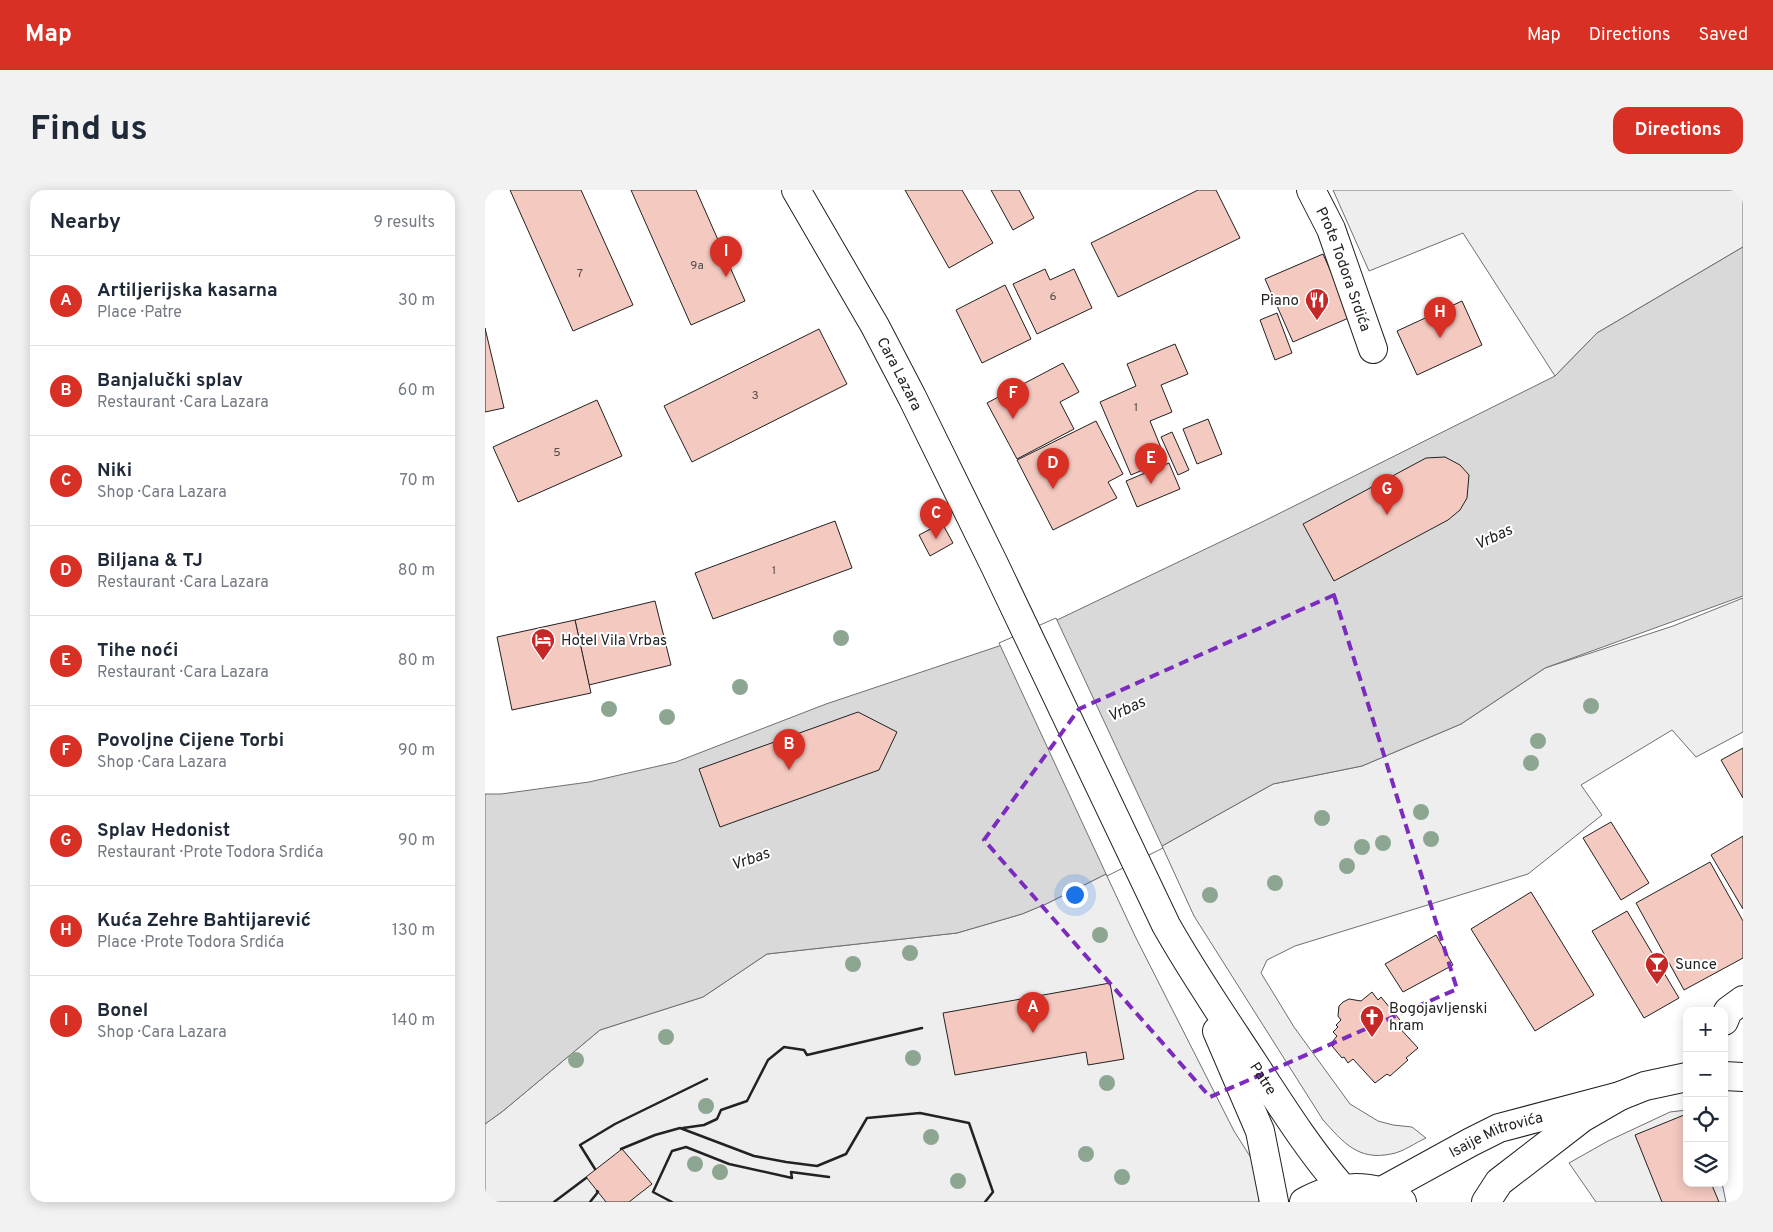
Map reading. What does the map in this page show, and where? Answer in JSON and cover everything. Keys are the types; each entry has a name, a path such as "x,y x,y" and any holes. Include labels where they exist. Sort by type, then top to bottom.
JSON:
{"street":[{"name":"Cara Lazara","path":"796,190 875,326 994,564 1166,925"},
{"name":"Prote Todora Srdića","path":"1311,190 1331,229 1373,349"},
{"name":"Patre","path":"1166,925 1189,965 1312,1152 1343,1189"},
{"name":"Patre","path":"1189,965 1260,1131 1274,1202"},
{"path":"1728,1010 1743,1000"},
{"path":"1728,1076 1743,1077"},
{"name":"Isaije Mitrovića","path":"1391,1197 1471,1142 1499,1128 1620,1096 1645,1086 1683,1078"},
{"name":"Isaije Mitrovića","path":"1486,1202 1499,1182 1582,1118 1620,1096"},
{"path":"1303,1202 1324,1193 1343,1189 1362,1188 1391,1197"}],"highlighted area":[{"path":"1334,595 1457,989 1210,1097 984,840 1079,709"}],"shaded area":[{"path":"1333,190 1743,190 1743,247 1597,333 1555,376 1463,233 1369,271"},
{"path":"1743,598 1743,732 1696,757 1672,730 1581,785 1602,815 1528,874 1295,946 1267,960 1261,973 1294,1027 1350,1104 1378,1121 1412,1127 1426,1138 1391,1154 1369,1155 1352,1148 1337,1136 1323,1120 1194,916 1162,846 1273,784 1362,766 1461,724 1545,668 1673,626"},
{"path":"1106,874 1135,936 1234,1131 1253,1161 1259,1189 1259,1202 485,1202 485,1124 600,1030 703,997 767,954 957,933 1022,914"},
{"path":"1683,1110 1683,1187 1723,1187 1726,1202 1596,1202 1569,1163 1608,1141 1670,1112"}],"water":[{"name":"Vrbas","path":"1743,247 1743,596 1545,668 1461,724 1362,766 1273,784 1162,846 1022,914 957,933 767,954 703,997 600,1030 485,1124 485,794 501,794 589,782 676,762 826,704 1011,642 1262,522 1555,376 1597,333"}],"pier":[{"path":"1056,618 1163,848 1107,876 999,643"}],"building":[{"path":"510,190 581,190 633,305 573,331"},
{"path":"631,190 696,190 745,301 691,325"},
{"path":"905,190 962,190 993,243 949,268"},
{"path":"991,190 1019,190 1034,218 1013,230"},
{"path":"1198,190 1216,190 1240,238 1118,297 1091,243"},
{"path":"1323,254 1351,317 1293,342 1265,279"},
{"path":"1045,269 1050,280 1074,269 1092,308 1037,334 1013,284"},
{"path":"1005,285 1031,339 982,363 956,310"},
{"path":"1462,301 1482,345 1417,375 1397,331"},
{"path":"1277,313 1292,353 1275,360 1260,320"},
{"path":"485,328 504,408 485,412"},
{"path":"819,329 847,384 692,462 664,406"},
{"path":"1175,344 1188,374 1161,385 1172,412 1150,421 1166,460 1131,475 1100,402 1136,386 1127,364"},
{"path":"1063,363 1079,392 1060,402 1074,429 1017,459 987,403"},
{"path":"597,400 622,456 518,502 493,447"},
{"path":"1208,419 1222,454 1197,464 1183,429"},
{"path":"1096,421 1123,474 1108,482 1117,498 1053,530 1017,460"},
{"path":"1172,432 1189,470 1178,475 1161,437"},
{"path":"1445,457 1460,465 1469,475 1467,498 1460,510 1448,520 1334,581 1303,524 1426,458"},
{"path":"1169,463 1180,489 1137,507 1126,481"},
{"path":"835,521 852,568 713,619 695,573"},
{"path":"942,523 953,543 930,556 919,535"},
{"path":"655,601 671,665 589,685 575,620"},
{"name":"Hotel Vila Vrbas","path":"575,620 591,693 512,710 497,637"},
{"path":"858,712 897,732 879,770 720,827 699,769"},
{"path":"1743,748 1743,798 1721,760"},
{"path":"1611,822 1649,883 1621,900 1583,838"},
{"path":"1743,836 1743,909 1711,855"},
{"path":"1710,862 1743,921 1743,958 1684,990 1636,903"},
{"path":"1531,892 1594,995 1535,1031 1471,929"},
{"path":"1627,911 1679,998 1644,1018 1592,931"},
{"path":"1436,935 1453,965 1403,992 1385,964"},
{"path":"1110,983 1124,1059 1088,1065 1086,1052 955,1075 943,1013"},
{"name":"Bogojavljenski hram","path":"1372,992 1378,1000 1381,997 1400,1020 1395,1023 1418,1048 1390,1076 1387,1074 1375,1083 1353,1059 1348,1063 1332,1046 1334,1045 1332,1042 1337,1036 1333,1032 1341,1020 1338,1016 1339,1006 1349,999 1361,1001"},
{"path":"1683,1115 1683,1187 1713,1187 1719,1202 1662,1202 1635,1135"},
{"path":"622,1149 652,1184 629,1202 606,1202 586,1177"}],"wall":[{"path":"683,1128 704,1125 717,1119 721,1110 747,1101 768,1060 784,1047 804,1050 807,1055 922,1028"},
{"path":"595,1169 580,1145 615,1124 707,1079"},
{"path":"621,1149 655,1135 680,1128 754,1156 817,1166 846,1154 867,1118 920,1113 969,1123 993,1192 985,1202"},
{"path":"672,1202 653,1192 672,1151 686,1147 729,1164 792,1178 791,1172 829,1177"},
{"path":"554,1202 586,1178"},
{"path":"590,1202 597,1191"}],"place":[{"name":"Bonel","path":"726,277"},
{"name":"Piano","path":"1317,321"},
{"name":"Kuća Zehre Bahtijarević","path":"1440,338"},
{"name":"Povoljne Cijene Torbi","path":"1013,419"},
{"name":"Tihe noći","path":"1151,484"},
{"name":"Biljana & TJ","path":"1053,489"},
{"name":"Splav Hedonist","path":"1387,515"},
{"name":"Niki","path":"936,539"},
{"name":"Hotel Vila Vrbas","path":"543,661"},
{"name":"Banjalučki splav","path":"789,770"},
{"name":"Sunce","path":"1657,985"},
{"name":"Artiljerijska kasarna","path":"1033,1033"},
{"name":"Bogojavljenski hram","path":"1372,1038"}]}
